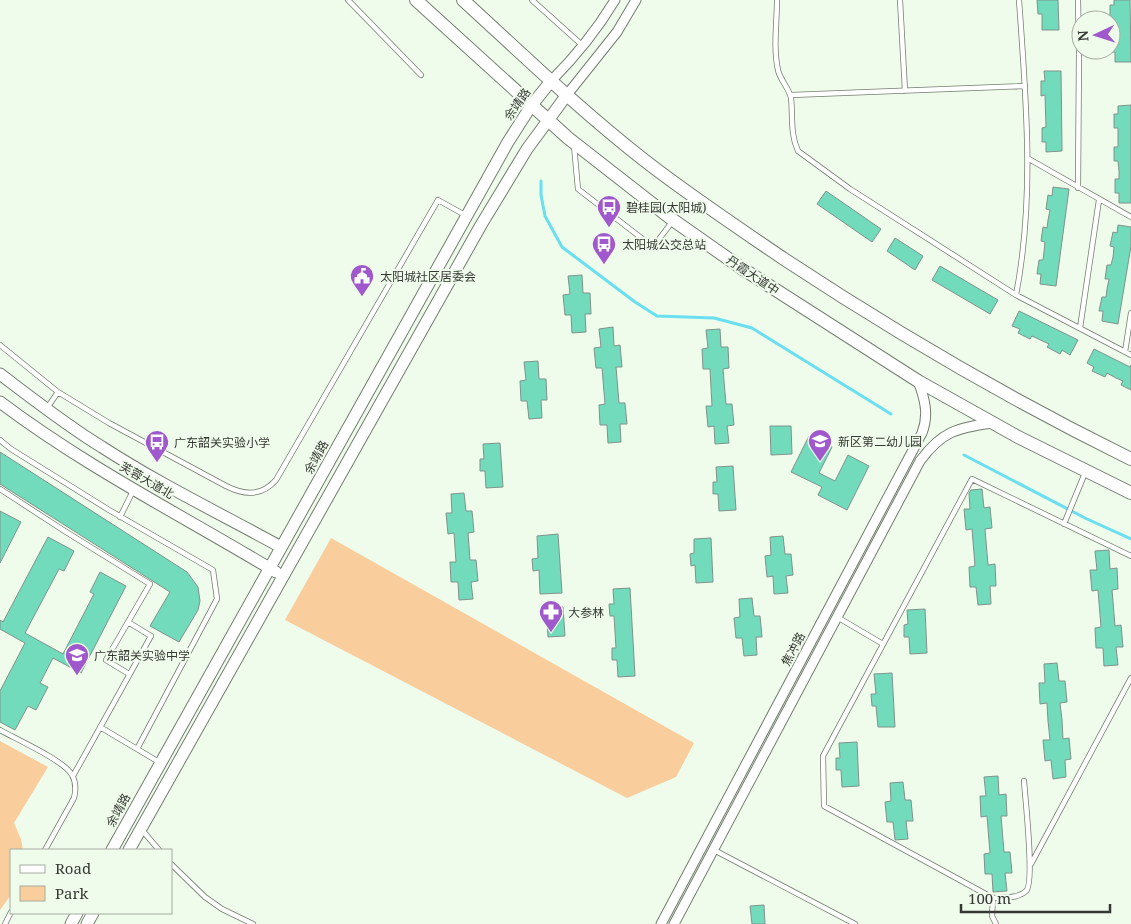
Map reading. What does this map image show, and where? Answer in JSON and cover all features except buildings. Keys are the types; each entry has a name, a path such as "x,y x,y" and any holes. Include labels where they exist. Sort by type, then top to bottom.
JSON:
{"main road":[{"name":"丹霞大道中","path":"416,0 531,106 673,220 815,316 918,381 992,423 1086,472 1131,492"},
{"path":"463,0 566,96 643,160 686,191 836,293 966,372 1025,405 1131,459"},
{"name":"余靖路","path":"113,849 508,142 531,106 551,81"},
{"path":"130,849 481,225 527,149 566,96"},
{"name":"芙蓉大道北","path":"0,374 101,447 281,547"},
{"name":"芙蓉大道北","path":"0,402 77,455 284,576"}],"street":[{"path":"551,81 584,46 603,21 615,0"},
{"path":"566,96 617,32 636,0"},
{"name":"焦冲路","path":"661,924 922,433 925,425 925,406 918,381"},
{"name":"焦冲路","path":"674,924 920,461 940,438 955,430 992,423"}],"lane":[{"path":"348,0 421,75"},
{"path":"532,0 584,46"},
{"path":"777,0 776,53 778,70 781,80 790,95 794,143 798,151 850,189 1016,295 1131,355"},
{"path":"900,0 904,91"},
{"path":"1016,295 1027,202 1029,159 1019,0"},
{"path":"1078,0 1080,53 1078,188"},
{"path":"790,95 1025,86"},
{"path":"574,142 578,189 653,247 673,220"},
{"path":"1029,159 1131,217"},
{"path":"0,345 58,392 109,423 226,486 244,493 254,494 263,491 276,480 438,200 466,216"},
{"path":"1080,328 1099,200"},
{"path":"1125,352 1131,313"},
{"path":"46,409 58,392"},
{"path":"0,440 11,449 120,516 213,570 217,600 137,749"},
{"path":"1064,524 1086,472"},
{"path":"1024,781 1030,885 1026,892 1017,896 993,898 824,806 823,756 972,479 1131,556"},
{"path":"0,489 150,584 106,660 130,674"},
{"path":"120,516 134,489"},
{"path":"837,617 884,644"},
{"path":"73,776 151,636 128,622"},
{"path":"1030,866 1131,678"},
{"path":"100,727 160,763"},
{"path":"0,730 66,767 73,776 76,787 74,798 46,849"},
{"path":"141,829 158,849"},
{"path":"714,850 855,924"},
{"path":"172,865 205,897 253,924"},
{"path":"993,898 992,916 996,924"}],"green space":[{"path":"331,538 694,743 676,777 627,798 285,620"},
{"path":"0,741 48,767 14,823 23,849 10,849 10,896 0,910"}],"waterway":[{"path":"541,181 541,195 545,216 562,247 635,302 657,316 714,318 752,328 891,414"},
{"path":"964,455 1087,519 1131,539"}],"place":[{"name":"碧桂园(太阳城)","path":"609,228"},
{"name":"太阳城公交总站","path":"604,265"},
{"name":"太阳城社区居委会","path":"362,297"},
{"name":"新区第二幼儿园","path":"820,462"},
{"name":"广东韶关实验小学","path":"157,463"},
{"name":"大参林","path":"551,633"},
{"name":"广东韶关实验中学","path":"77,676"}]}
